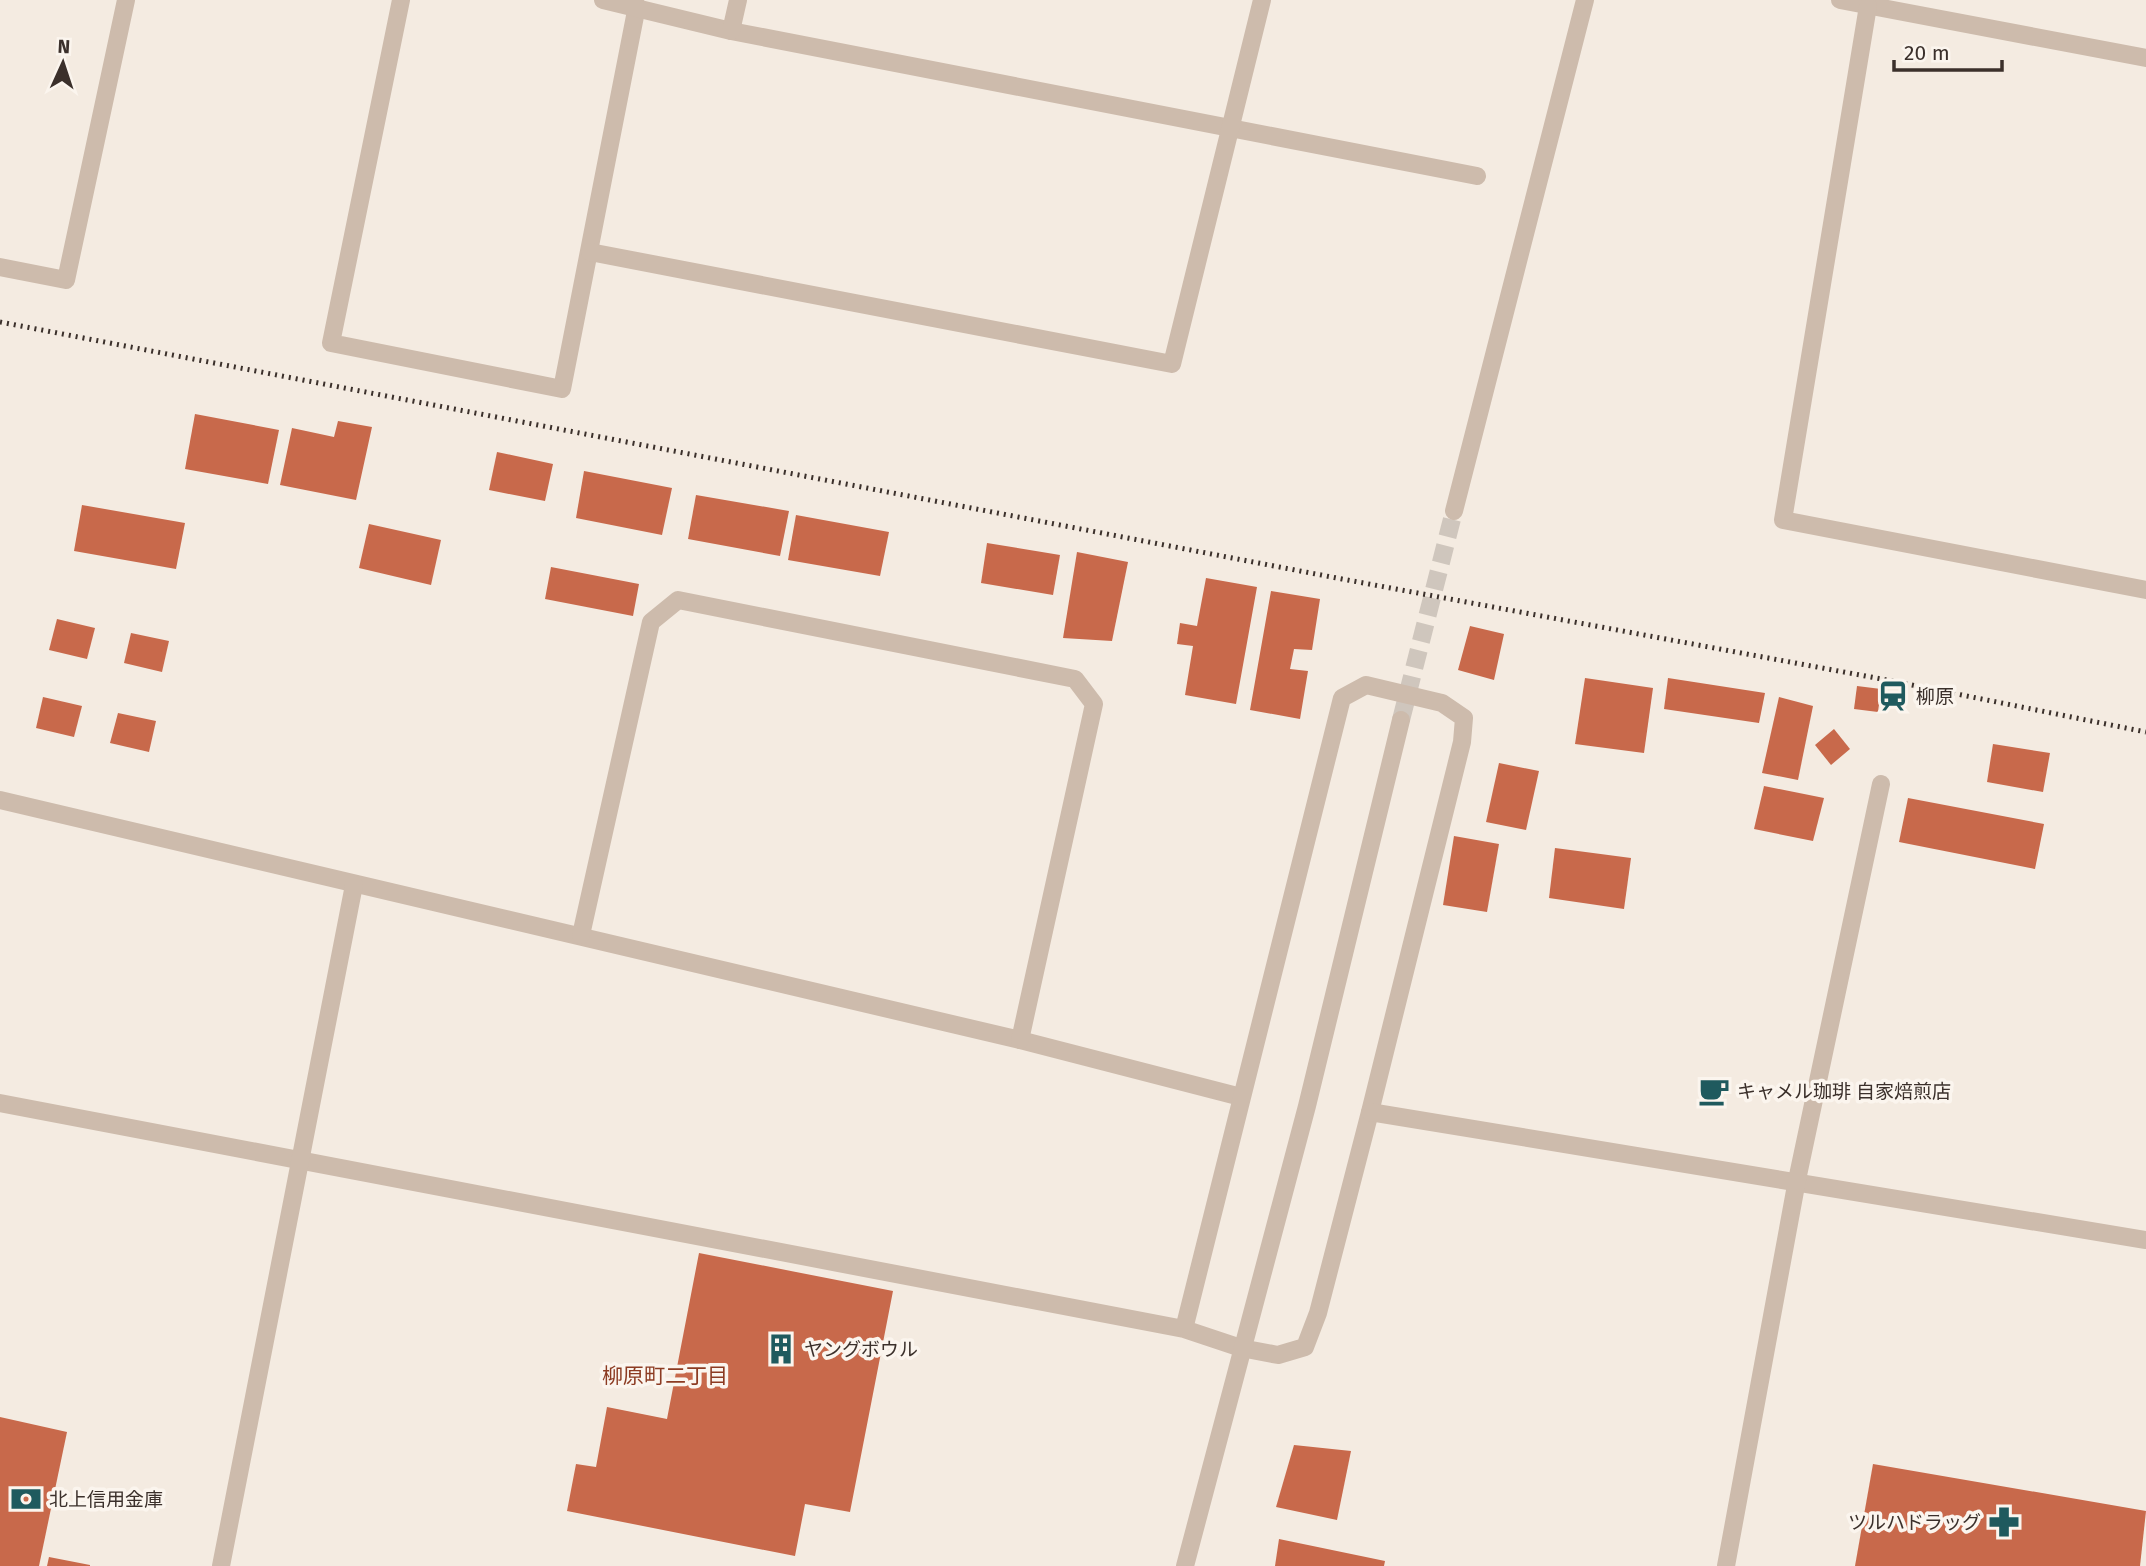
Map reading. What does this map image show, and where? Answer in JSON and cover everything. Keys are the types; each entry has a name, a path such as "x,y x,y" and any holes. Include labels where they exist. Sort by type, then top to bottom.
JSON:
{"street":[{"path":"0,267 66,280 126,0"},
{"path":"401,0 331,343 562,389 637,6"},
{"path":"603,0 637,6 731,31 1477,176"},
{"path":"731,31 738,0"},
{"path":"590,252 1172,364 1262,0"},
{"path":"1454,511 1585,0"},
{"path":"1840,0 2146,58"},
{"path":"1868,6 1783,520 2146,590"},
{"path":"580,935 651,622 678,600 1075,679 1094,704 1020,1040"},
{"path":"0,1103 1184,1329 1241,1348 1278,1355 1304,1347 1318,1313 1370,1112 1462,742 1464,718 1442,703 1366,685 1342,698 1184,1329"},
{"path":"1185,1566 1307,1106 1401,720"},
{"path":"1726,1566 1797,1180 1881,784"},
{"path":"0,800 1020,1040 1241,1097"},
{"path":"221,1566 354,885"},
{"path":"1370,1112 1797,1180 2146,1240"}],"building":[{"path":"195,414 279,430 268,484 185,469"},
{"path":"338,421 372,427 356,500 280,485 292,428 334,437"},
{"path":"497,452 553,464 545,501 489,490"},
{"path":"584,471 672,488 662,535 576,518"},
{"path":"696,495 789,511 780,556 688,539"},
{"path":"82,505 185,523 176,569 74,551"},
{"path":"796,515 889,532 880,576 788,560"},
{"path":"369,524 441,540 431,585 359,568"},
{"path":"987,543 1060,555 1053,595 981,583"},
{"path":"1077,552 1128,562 1112,641 1063,638"},
{"path":"551,567 639,584 633,616 545,599"},
{"path":"1206,578 1257,587 1236,704 1185,695 1193,646 1177,644 1180,623 1197,626"},
{"path":"1271,591 1320,599 1312,650 1294,649 1290,669 1308,671 1300,719 1250,710"},
{"path":"57,619 95,628 87,659 49,650"},
{"path":"1470,626 1504,634 1494,680 1458,670"},
{"path":"131,633 169,641 162,672 124,663"},
{"path":"1585,678 1653,688 1644,753 1575,744"},
{"path":"1668,678 1765,693 1759,723 1664,709"},
{"path":"1857,686 1881,689 1878,712 1854,709"},
{"path":"43,697 82,706 74,737 36,728"},
{"path":"1779,697 1813,706 1798,780 1762,773"},
{"path":"118,713 156,721 149,752 110,743"},
{"path":"1834,729 1850,749 1831,765 1815,745"},
{"path":"1993,744 2050,753 2043,792 1987,782"},
{"path":"1499,763 1539,771 1526,830 1486,822"},
{"path":"1764,786 1824,798 1813,841 1754,829"},
{"path":"1908,798 2044,824 2035,869 1899,842"},
{"path":"1454,836 1499,844 1487,912 1443,905"},
{"path":"1555,848 1631,858 1624,909 1549,898"},
{"name":"ヤングボウル","path":"699,1253 893,1291 850,1512 805,1504 795,1556 567,1511 576,1464 596,1467 607,1407 667,1419"},
{"name":"北上信用金庫","path":"0,1417 67,1432 39,1566 0,1566"},
{"path":"1294,1445 1351,1451 1337,1520 1276,1507"},
{"name":"ツルハドラッグ","path":"1873,1464 2146,1511 2140,1566 1855,1566"},
{"path":"1279,1539 1385,1561 1384,1566 1275,1566"},
{"path":"49,1557 90,1565 90,1566 47,1566"}],"tunnel":[{"path":"1401,720 1454,511"}],"railway":[{"path":"0,322 1342,579 1887,680 2146,732"}],"place":[{"name":"柳原","path":"1893,696"},
{"name":"キャメル珈琲 自家焙煎店","path":"1714,1091"},
{"name":"ヤングボウル","path":"781,1349"},
{"name":"北上信用金庫","path":"26,1499"},
{"name":"ツルハドラッグ","path":"2004,1522"}],"district":[{"name":"柳原町二丁目","path":"665,1376"}]}
